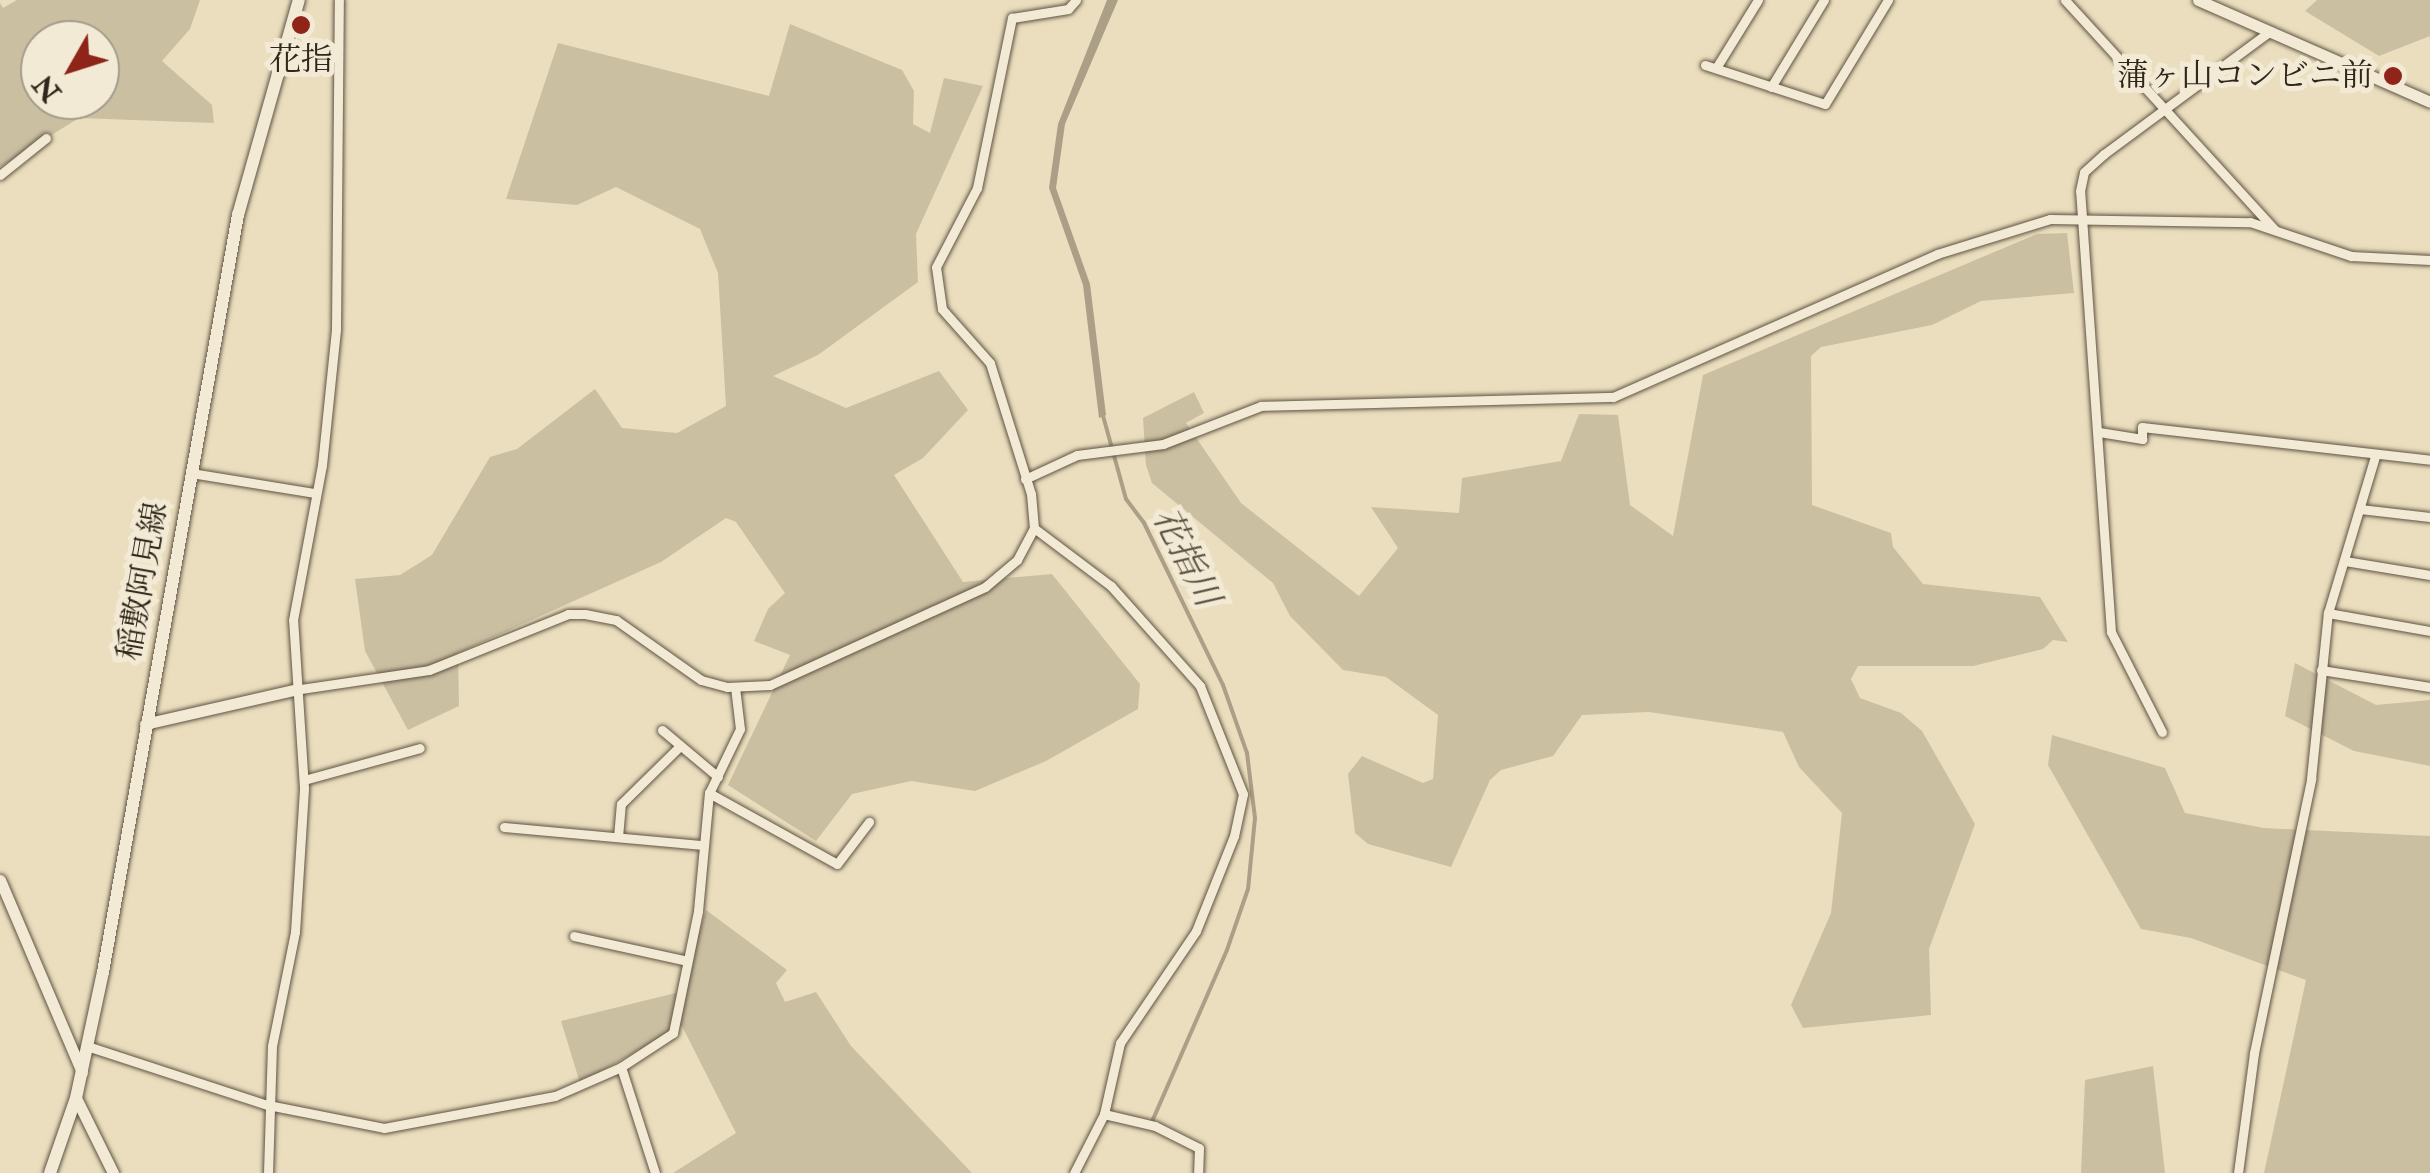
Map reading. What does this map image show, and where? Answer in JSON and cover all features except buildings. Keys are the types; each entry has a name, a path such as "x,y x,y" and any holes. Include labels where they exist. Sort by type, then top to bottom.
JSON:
{"main road":[{"name":"稲敷阿見線","path":"50,1173 82,1072 238,215 300,0"}],"street":[{"path":"268,1173 268,1104 296,932 304,780 294,690 293,620 315,493 336,329 340,0"},
{"path":"145,724 294,690 429,670 554,619 585,614 616,620 678,668 735,687 788,680 985,587 1017,560 1034,528 1025,479 990,363 942,309 936,267 978,188 1012,18 1068,9 1076,0"},
{"path":"1716,68 1758,0"},
{"path":"1771,86 1824,0"},
{"path":"1704,65 1825,104 1885,4 1871,0"},
{"path":"2065,0 2274,230"},
{"path":"2198,0 2430,102"},
{"path":"2162,732 2111,632 2080,218 2084,172 2270,31"},
{"path":"0,175 46,138"},
{"path":"1025,479 1077,454 1163,444 1261,406 1613,397 1937,254 2050,220 2224,220 2274,230 2351,256 2430,260"},
{"path":"2099,432 2142,439 2142,428 2430,460"},
{"path":"2238,1173 2254,1054 2311,779 2328,613 2375,456"},
{"path":"190,473 315,493"},
{"path":"2360,509 2430,518"},
{"path":"1034,528 1111,586 1200,686 1243,794 1234,836 1196,931 1120,1043 1104,1114 1074,1173"},
{"path":"2344,560 2430,575"},
{"path":"2328,613 2430,631"},
{"path":"2320,670 2430,687"},
{"path":"87,1046 268,1104 384,1128 537,1102 621,1066 673,1033 683,960 698,911 709,793 740,729 735,687"},
{"path":"662,730 718,778"},
{"path":"618,838 622,804 680,746"},
{"path":"304,780 420,748"},
{"path":"709,793 837,864 869,822"},
{"path":"504,827 703,845"},
{"path":"0,880 82,1072"},
{"path":"574,936 683,960"},
{"path":"621,1066 655,1173"},
{"path":"76,1098 113,1173"},
{"path":"1104,1114 1155,1126 1200,1148 1198,1173"}],"shaded area":[{"path":"17,0 200,0 190,29 162,61 212,105 214,123 120,120 120,20 20,20 20,120 76,120 0,167 0,3 3,8"},
{"path":"1107,0 1118,0 1065,124 1056,188 1090,284 1106,415 1099,418 1083,285 1049,188 1058,124"},
{"path":"2317,0 2430,0 2430,36 2379,56 2305,11"},
{"path":"790,24 902,70 914,91 913,124 930,133 944,78 983,86 916,234 918,282 818,355 773,376 846,408 939,371 968,410 923,458 894,475 963,582 1052,574 1140,684 1138,709 1046,761 975,791 911,781 852,794 816,841 728,785 790,655 754,641 768,609 785,593 736,522 726,518 661,562 458,653 459,706 408,730 365,651 355,579 400,575 432,555 490,457 517,449 595,389 622,428 677,433 726,406 718,273 700,229 616,187 577,205 506,199 558,43 769,96"},
{"path":"2067,233 2074,293 1981,301 1932,325 1821,347 1811,356 1812,505 1891,533 1893,547 1923,584 2040,597 2068,642 2053,640 2043,649 1973,666 1858,666 1851,679 1860,698 1901,713 1922,731 1975,824 1929,949 1931,1015 1803,1028 1791,1005 1831,913 1842,813 1799,767 1783,732 1649,712 1582,715 1553,756 1501,770 1490,780 1451,867 1368,844 1355,833 1348,774 1362,756 1423,783 1433,779 1438,715 1386,677 1343,670 1290,616 1273,583 1152,483 1146,465 1143,418 1194,392 1204,413 1186,423 1241,503 1359,596 1398,548 1371,507 1459,513 1462,478 1561,461 1579,414 1618,415 1630,505 1673,536 1703,375 2037,234"},
{"path":"2295,663 2376,705 2430,700 2430,766 2354,751 2285,716"},
{"path":"2052,735 2165,768 2185,813 2264,828 2430,836 2430,1173 2264,1173 2306,980 2191,938 2141,929 2048,765"},
{"path":"706,910 787,970 776,983 785,1002 816,992 851,1046 972,1173 673,1173 736,1133 682,1026 580,1083 561,1021 680,992"},
{"path":"2153,1066 2165,1173 2081,1173 2085,1080"}],"waterway":[{"name":"花指川","path":"1102,412 1126,499 1144,523 1223,685 1247,753 1255,818 1248,889 1227,950 1151,1124"}],"place":[{"name":"花指","path":"301,25"},
{"name":"蒲ヶ山コンビニ前","path":"2393,76"}]}
